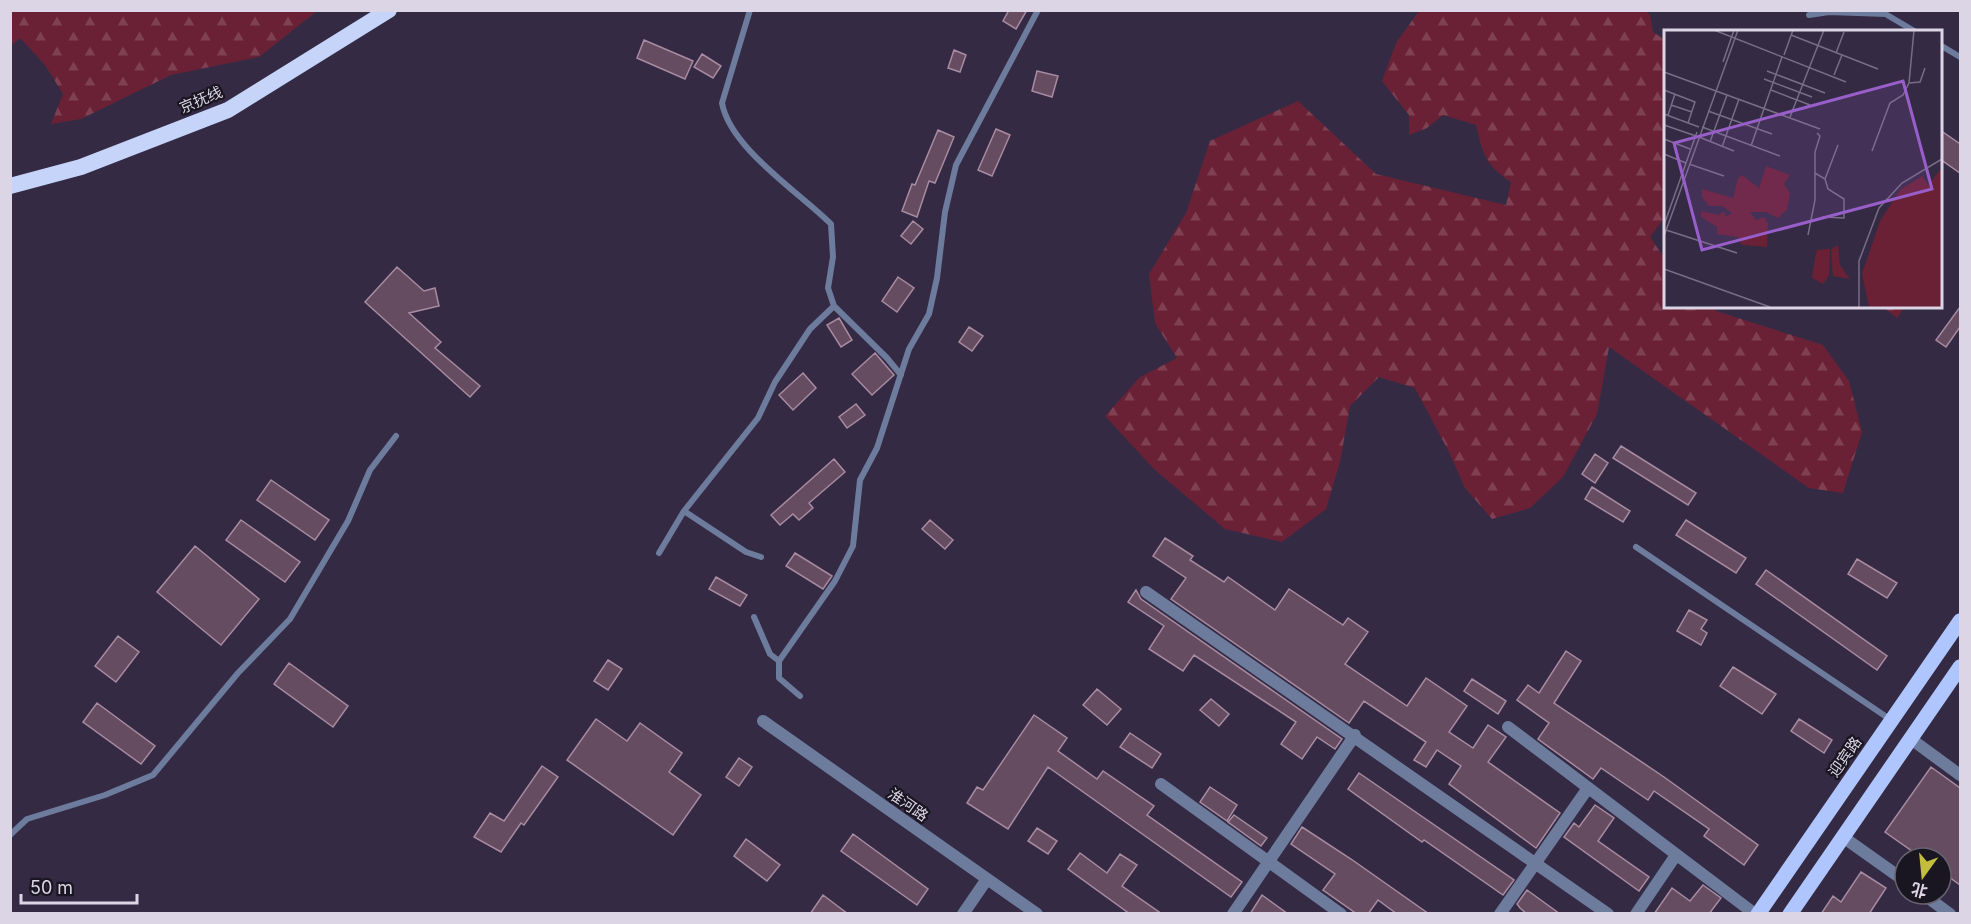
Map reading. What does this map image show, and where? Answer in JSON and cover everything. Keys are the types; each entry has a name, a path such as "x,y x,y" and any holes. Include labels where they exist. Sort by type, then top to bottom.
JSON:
{"highway":[{"name":"京抚线","path":"10,186 81,167 228,110 390,10"}],"main road":[{"name":"迎宾路","path":"1757,914 1960,621"},
{"path":"1790,914 1960,667"}],"street":[{"path":"1146,592 1355,735 1608,914"},
{"name":"淮河路","path":"763,721 1037,914"},
{"path":"1508,727 1757,914"},
{"path":"1233,914 1355,735"},
{"path":"1911,739 1960,775"},
{"path":"1161,784 1341,914"},
{"path":"1500,914 1588,788"},
{"path":"1843,837 1893,872"},
{"path":"1636,914 1676,855"},
{"path":"963,914 987,879"}],"lane":[{"path":"750,10 722,104 724,116 742,143 831,224 833,257 828,288 834,306 901,375"},
{"path":"800,696 779,678 779,660 835,581 853,546 860,480 877,448 909,349 929,314 937,278 945,212 956,165 1038,10"},
{"path":"1879,10 1913,30"},
{"path":"1809,15 1829,12 1886,14"},
{"path":"1941,46 1960,57"},
{"path":"658,553 684,511 758,418 775,382 810,329 834,306"},
{"path":"10,835 27,819 105,795 153,775 238,673 290,619 348,521 370,470 396,435"},
{"path":"684,511 746,552 761,557"},
{"path":"1636,547 1892,720"},
{"path":"754,617 770,654 779,660"}],"green space":[{"path":"11,10 317,11 259,57 171,75 81,119 51,124 63,94 45,65 20,38 11,46"},
{"path":"1419,11 1646,11 1650,15 1653,32 1664,39 1664,218 1650,237 1664,258 1664,308 1713,308 1716,311 1823,345 1849,381 1862,432 1843,493 1809,488 1609,347 1597,414 1563,477 1530,508 1492,519 1465,488 1415,388 1379,377 1350,406 1340,462 1326,509 1282,542 1225,529 1155,470 1105,416 1140,377 1177,358 1155,323 1149,274 1186,213 1210,141 1298,101 1376,174 1506,205 1511,182 1502,176 1486,158 1476,125 1443,115 1427,128 1409,135 1409,115 1382,81 1396,43"},
{"path":"1884,308 1904,308 1897,318"}],"building":[{"path":"1009,10 1027,10 1016,29 1003,21"},
{"path":"644,40 693,61 685,79 637,58"},
{"path":"954,50 966,55 960,72 948,68"},
{"path":"702,54 721,66 713,78 694,67"},
{"path":"1037,71 1058,76 1052,97 1032,91"},
{"path":"996,129 1010,135 992,176 978,170"},
{"path":"938,130 954,137 935,183 929,181 917,217 902,211 912,184 915,185"},
{"path":"1941,131 1960,144 1960,173 1941,160"},
{"path":"913,221 923,229 911,244 901,236"},
{"path":"397,267 424,291 435,288 439,306 409,313 441,342 435,348 480,386 470,397 365,302"},
{"path":"898,277 914,288 897,312 882,301"},
{"path":"1960,307 1960,327 1946,347 1936,340"},
{"path":"839,318 852,340 841,347 827,325"},
{"path":"969,327 983,336 972,351 959,342"},
{"path":"875,353 894,375 872,395 852,374"},
{"path":"803,373 816,388 793,410 779,395"},
{"path":"856,404 865,415 847,428 839,417"},
{"path":"1621,446 1696,493 1688,505 1613,458"},
{"path":"1595,454 1608,463 1595,483 1582,474"},
{"path":"834,459 845,472 809,503 813,508 799,520 793,514 780,525 771,515"},
{"path":"271,480 329,520 315,540 257,500"},
{"path":"1592,487 1630,511 1623,522 1585,499"},
{"path":"241,520 300,562 285,582 226,540"},
{"path":"930,520 953,540 945,549 922,529"},
{"path":"1686,520 1746,558 1736,573 1676,535"},
{"path":"1165,538 1193,556 1190,560 1224,582 1228,577 1275,610 1289,589 1343,625 1348,618 1368,632 1345,664 1407,706 1426,678 1467,706 1449,732 1473,748 1488,725 1506,737 1488,762 1560,813 1536,848 1449,784 1461,766 1437,750 1426,767 1414,760 1426,742 1364,701 1349,723 1171,599 1186,578 1153,556"},
{"path":"195,546 259,599 221,645 157,592"},
{"path":"795,553 832,576 823,589 786,566"},
{"path":"1857,559 1897,583 1887,598 1848,574"},
{"path":"1766,570 1887,656 1877,670 1756,584"},
{"path":"716,577 747,595 740,606 709,589"},
{"path":"1136,590 1141,599 1342,739 1335,749 1317,737 1302,759 1281,744 1296,722 1194,655 1183,671 1149,649 1164,626 1128,602"},
{"path":"1689,610 1707,620 1701,629 1707,633 1701,645 1677,631"},
{"path":"118,636 139,652 116,682 95,666"},
{"path":"1566,651 1581,661 1554,703 1664,777 1758,845 1744,865 1704,836 1709,829 1654,791 1648,800 1601,768 1593,779 1538,739 1549,723 1517,700 1528,685 1539,693"},
{"path":"608,660 622,669 608,690 594,681"},
{"path":"289,663 348,706 333,727 274,684"},
{"path":"1733,667 1776,694 1762,714 1720,686"},
{"path":"1472,679 1506,701 1498,714 1464,691"},
{"path":"1097,689 1121,709 1107,725 1083,705"},
{"path":"1211,699 1229,714 1219,726 1200,710"},
{"path":"97,703 155,746 141,764 83,722"},
{"path":"1034,715 1067,738 1058,751 1097,779 1103,771 1154,806 1147,815 1242,882 1231,897 1048,767 1008,829 967,803 977,787 983,790"},
{"path":"596,719 627,741 640,723 682,753 669,772 701,795 673,835 567,760"},
{"path":"1799,719 1832,740 1824,753 1791,731"},
{"path":"1130,733 1161,754 1152,768 1120,747"},
{"path":"739,758 752,767 739,786 726,777"},
{"path":"542,766 558,777 524,825 521,823 501,852 474,837 490,813 504,821"},
{"path":"1931,767 1960,788 1960,885 1953,880 1953,846 1905,846 1885,832"},
{"path":"1359,773 1514,880 1503,895 1424,840 1422,842 1348,789"},
{"path":"1210,787 1237,805 1227,821 1200,802"},
{"path":"1595,805 1614,818 1598,841 1649,877 1639,891 1564,837 1574,823 1579,827"},
{"path":"1234,815 1267,838 1261,846 1228,822"},
{"path":"1302,827 1429,914 1397,914 1378,900 1368,914 1357,914 1323,890 1335,874 1291,844"},
{"path":"1037,828 1057,841 1048,854 1028,841"},
{"path":"853,834 928,889 917,905 841,851"},
{"path":"746,839 780,865 767,881 734,856"},
{"path":"1080,853 1107,873 1120,854 1137,865 1122,886 1162,914 1130,914 1068,869"},
{"path":"1861,872 1886,888 1869,914 1821,914 1833,896 1841,902"},
{"path":"1703,885 1721,898 1709,914 1654,914 1672,888 1690,901"},
{"path":"1527,890 1560,914 1527,914 1517,904"},
{"path":"823,895 848,914 810,914"},
{"path":"1262,895 1288,914 1250,914"}]}
